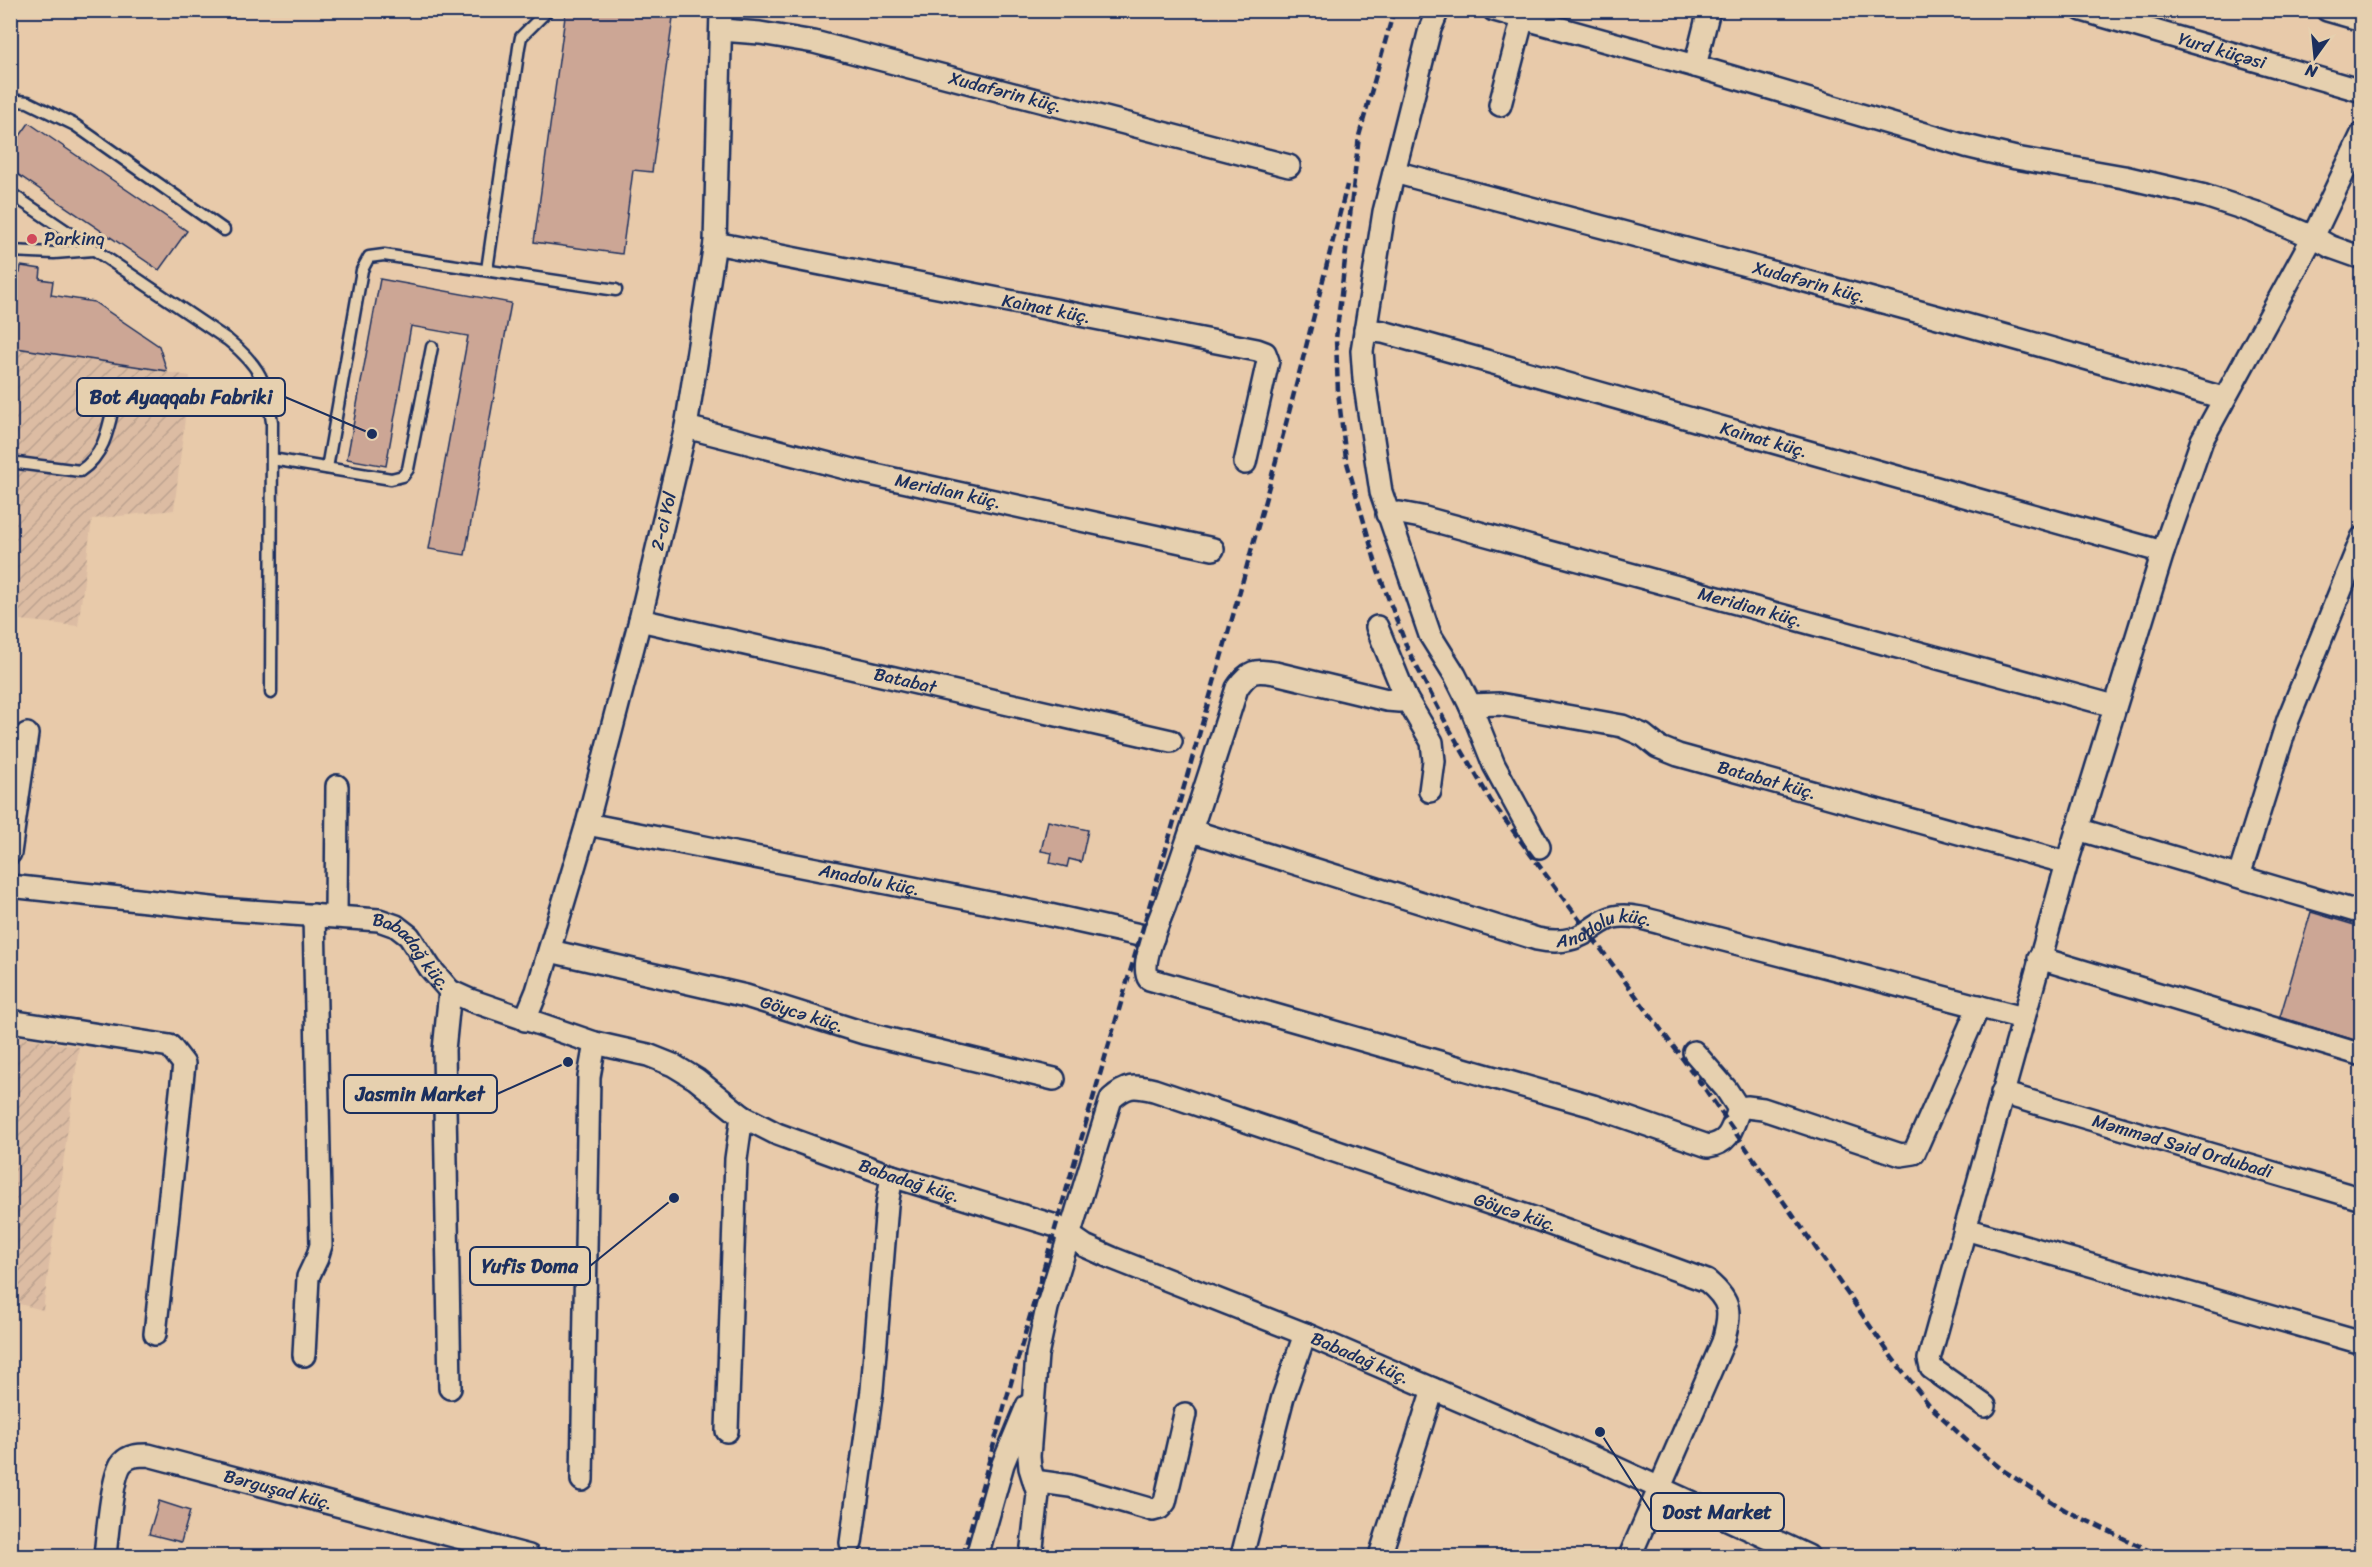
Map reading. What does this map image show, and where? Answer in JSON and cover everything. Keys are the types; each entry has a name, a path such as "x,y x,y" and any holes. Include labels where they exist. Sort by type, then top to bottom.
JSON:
{"street":[{"path":"1438,10 1430,29 1384,212 1362,351 1364,380 1381,492 1430,635 1455,675 1470,705 1494,765 1539,847"},
{"path":"1494,10 1695,66 1966,146 2016,158 2124,177 2205,196 2254,212 2313,237 2331,248 2361,258"},
{"path":"1695,66 1709,10"},
{"name":"Yurd küçəsi","path":"2082,10 2361,91"},
{"path":"2327,10 2361,20"},
{"path":"1500,105 1523,17"},
{"name":"Xudafərin küç.","path":"721,20 760,33 814,42 1289,166"},
{"name":"2-ci Yol","path":"525,1020 550,951 587,824 640,620 686,428 716,243 721,20"},
{"path":"1985,1406 1931,1368 1929,1359 2038,958 2114,706 2163,552 2202,440 2313,237 2361,134"},
{"name":"Xudafərin küç.","path":"1394,172 1811,282 2223,398"},
{"name":"Kainat küç.","path":"716,243 1265,353 1268,361 1245,463"},
{"name":"Kainat küç.","path":"1365,330 1383,332 2163,552"},
{"name":"Meridian küç.","path":"686,428 857,471 1213,549"},
{"name":"Meridian küç.","path":"1387,514 1400,513 1421,517 2114,706"},
{"path":"2239,876 2288,720 2361,538"},
{"name":"Batabat","path":"640,620 1171,741"},
{"path":"1377,627 1406,698 1432,742 1434,761 1430,791"},
{"path":"1406,698 1399,701 1387,700 1275,673 1258,671 1246,674 1237,688 1192,831 1153,938 1146,970 1149,979 1593,1106 1708,1146 1719,1145 1726,1139 1739,1109"},
{"name":"Batabat küç.","path":"1470,705 1499,704 1622,726 1643,735 1658,747 1678,755 2067,863"},
{"path":"10,853 27,734"},
{"path":"336,916 337,786"},
{"name":"Anadolu küç.","path":"587,824 1045,914 1153,938"},
{"path":"2077,829 2361,913"},
{"name":"Anadolu küç.","path":"1192,831 1537,939 1563,942 1589,932 1602,921 1615,917 1629,917 2022,1018"},
{"name":"Babadağ küç.","path":"10,886 220,909 379,920 396,926 409,936 429,968 450,991 470,1000 595,1043 648,1055 673,1065 713,1091 742,1116 777,1134 892,1176 1056,1226 1085,1246 1112,1258 1305,1334 1659,1488 1808,1557"},
{"path":"304,1355 308,1277 318,1258 321,1245 314,915"},
{"name":"Göycə küç.","path":"550,951 746,996 864,1034 1054,1079"},
{"path":"2038,958 2361,1055"},
{"path":"450,991 444,1050 450,1388"},
{"path":"1739,1109 1747,1107 1763,1109 1901,1155 1909,1155 1914,1152 1979,1006"},
{"path":"10,1021 170,1046 184,1064 155,1334"},
{"path":"582,1480 589,1077 595,1043"},
{"path":"1694,1052 1726,1089 1739,1109"},
{"name":"Göycə küç.","path":"1069,1235 1111,1099 1122,1089 1137,1086 1539,1220 1707,1281 1722,1294 1728,1310 1728,1325 1699,1400 1630,1557"},
{"name":"Məmməd Səid Ordubadi","path":"2002,1093 2361,1199"},
{"path":"727,1431 735,1159 742,1116"},
{"path":"851,1543 872,1390 887,1205 892,1176"},
{"path":"1965,1229 2361,1343"},
{"path":"1031,1557 1038,1494 1029,1456 1037,1355 1047,1308 1069,1235"},
{"path":"1242,1557 1283,1397 1305,1334"},
{"path":"977,1557 1003,1464 1034,1389"},
{"path":"1380,1557 1433,1389"},
{"path":"1034,1481 1070,1486 1153,1510 1160,1508 1165,1502 1185,1414"},
{"name":"Bərguşad küç.","path":"105,1557 116,1477 121,1464 137,1454 195,1467 529,1557"}],"lane":[{"path":"487,270 521,37 548,10"},
{"path":"10,100 28,102 75,125 224,230"},
{"path":"10,194 246,355 258,369 269,401 272,422 271,693"},
{"path":"10,251 54,253 93,250"},
{"path":"327,468 362,270 369,257 384,255 616,290"},
{"path":"272,459 391,479 403,476 408,469 432,347"},
{"path":"10,462 80,471 91,464 102,448 116,394"}],"shaded area":[{"path":"11,347 190,376 174,510 92,519 78,626 11,619"},
{"path":"11,1035 79,1047 43,1310 11,1302"}],"building":[{"path":"566,10 674,10 652,172 633,170 622,254 534,242"},
{"path":"29,123 187,231 159,270 10,169 10,150"},
{"path":"21,266 41,269 40,279 53,281 51,295 94,302 159,346 167,371 10,347 10,272 20,273"},
{"path":"380,279 511,303 465,555 429,549 468,336 411,326 386,466 347,459"},
{"path":"1048,821 1088,830 1081,862 1069,859 1067,867 1050,863 1052,853 1041,851"},
{"path":"2311,912 2361,927 2361,1042 2280,1017"},
{"path":"159,1501 190,1511 181,1542 149,1534"}],"railway":[{"path":"1394,10 1359,136 1336,339 1338,392 1346,459 1378,571 1408,650 1446,723 1491,801 1705,1089 1893,1359 1931,1407 2004,1471 2065,1510 2160,1556"},
{"path":"963,1556 1041,1277 1242,582 1290,410 1347,185"}],"place":[{"name":"Parkinq","path":"32,239"},
{"name":"Bot Ayaqqabı Fabriki","path":"372,434"},
{"name":"Jasmin Market","path":"568,1062"},
{"name":"Yufis Doma","path":"674,1198"},
{"name":"Dost Market","path":"1600,1432"}]}
